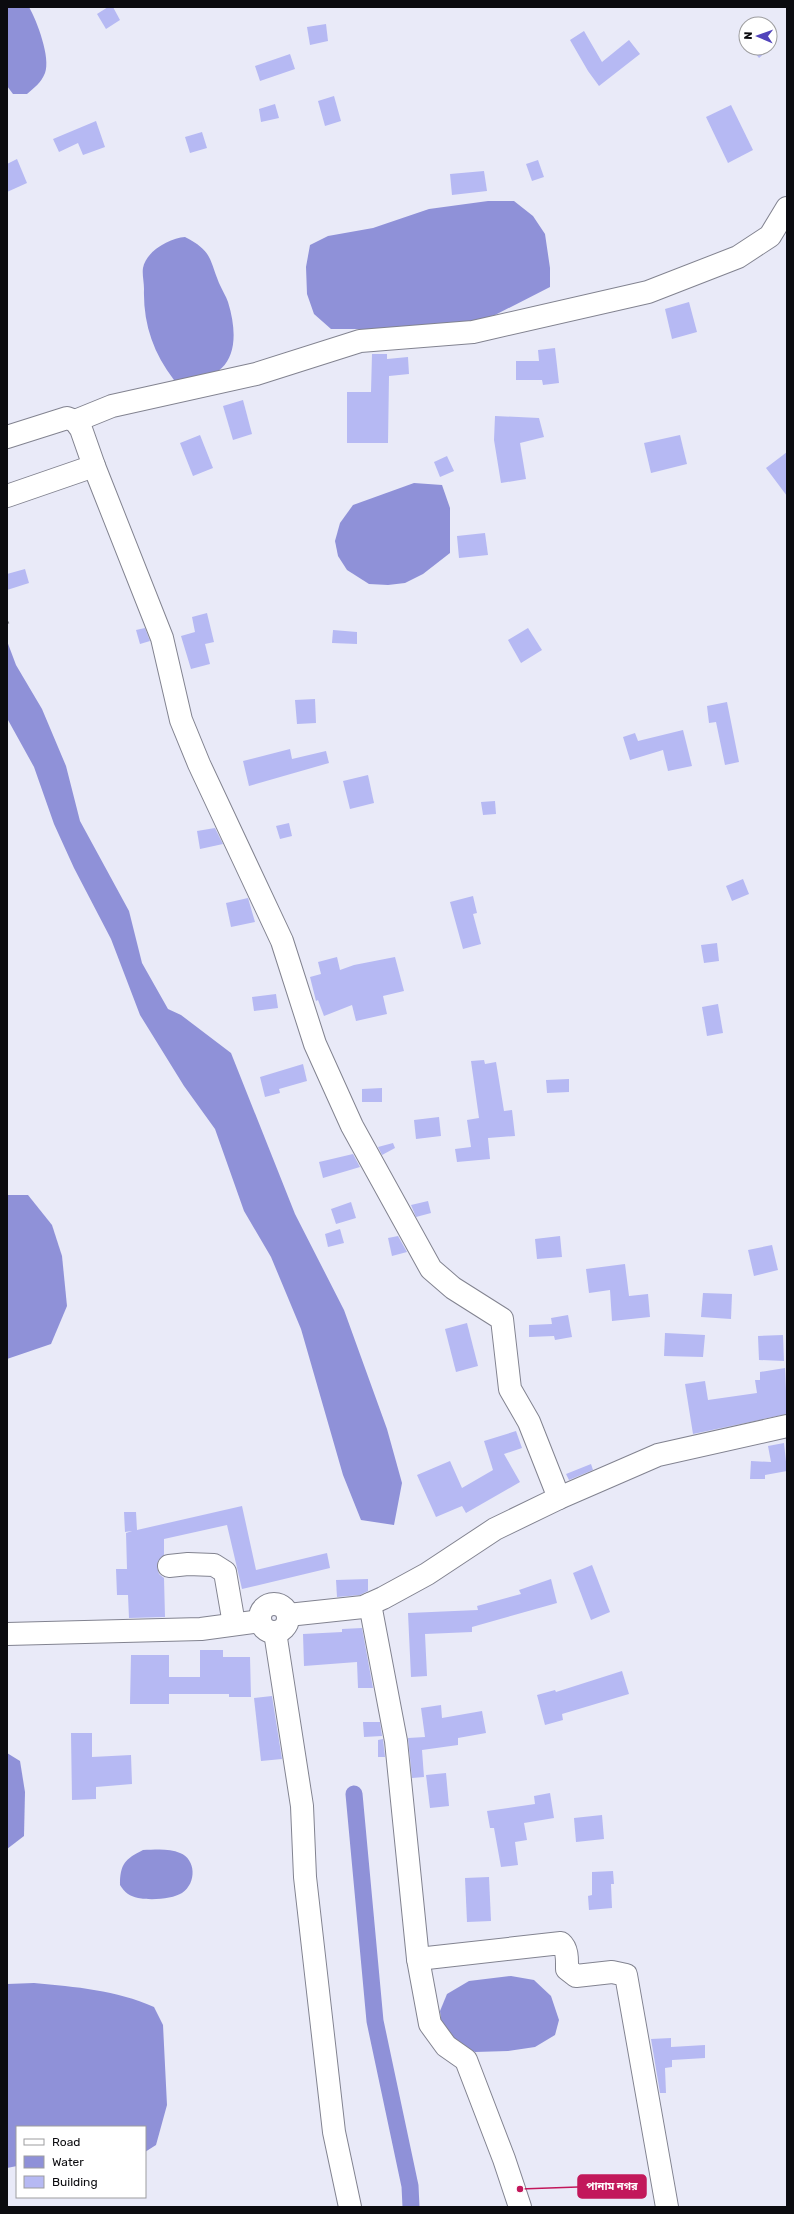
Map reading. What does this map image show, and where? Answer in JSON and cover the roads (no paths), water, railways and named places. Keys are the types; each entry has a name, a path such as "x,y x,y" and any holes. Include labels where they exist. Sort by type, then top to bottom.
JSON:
{"street":[{"path":"75,421 112,406 256,374 360,341 473,332 648,292 738,257 770,236 787,208"},
{"path":"7,437 67,418 75,421 81,429 94,466 162,638 182,720 199,764 282,941 315,1044 346,1112 431,1269 453,1288 502,1319 510,1388 529,1422 558,1498"},
{"path":"7,496 94,466"},
{"path":"7,1634 201,1629 234,1624 274,1623 370,1604 427,1574 495,1529 558,1498 658,1455 787,1426"},
{"path":"170,1566 188,1564 214,1565 225,1572 234,1624"},
{"path":"370,1604 396,1741 418,1959 430,2024 446,2046 466,2060 504,2159 520,2207"},
{"path":"274,1623 302,1806 308,1908 334,2132 350,2207"},
{"path":"418,1959 560,1943 564,1946 566,1952 567,1969 576,1976 612,1972 626,1975 666,2207"}],"water":[{"path":"7,7 29,7 36,21 45,49 45,73 35,87 27,94 13,94 7,86"},
{"path":"488,201 514,201 533,216 545,234 550,268 550,287 495,315 453,327 414,326 371,329 331,329 314,314 307,294 306,267 310,245 328,236 373,228 429,209"},
{"path":"185,237 205,251 211,261 228,302 234,336 232,350 227,361 219,370 208,377 193,380 174,380 160,359 151,337 145,314 143,268 149,256 160,246 173,240"},
{"path":"414,483 442,485 450,508 450,553 423,574 405,583 388,585 369,584 347,570 338,556 335,541 340,523 353,505"},
{"path":"7,641 16,665 42,709 66,766 80,821 129,911 142,963 168,1009 181,1015 231,1053 295,1214 344,1310 387,1429 402,1483 394,1525 361,1520 343,1475 301,1329 271,1257 244,1211 215,1129 184,1086 140,1015 111,939 74,868 54,824 34,767 8,720"},
{"path":"7,1195 28,1195 52,1225 62,1256 67,1306 51,1344 7,1359"},
{"path":"7,1753 20,1761 25,1792 24,1836 7,1849"},
{"path":"143,1850 171,1850 185,1856 192,1866 193,1872 187,1889 182,1893 163,1899 133,1897 127,1893 120,1885 121,1872 128,1859"},
{"path":"511,1976 534,1980 551,1996 559,2020 555,2035 535,2047 508,2051 475,2052 453,2040 442,2027 440,2011 447,1994 469,1981"},
{"path":"34,1983 96,1990 140,2001 154,2007 163,2025 167,2105 156,2145 146,2151 146,2126 16,2126 16,2166 7,2168 7,1984"}],"waterway":[{"path":"354,1794 375,2021 410,2186 411,2207"}],"place":[{"name":"পানাম নগর","path":"520,2189"}]}
